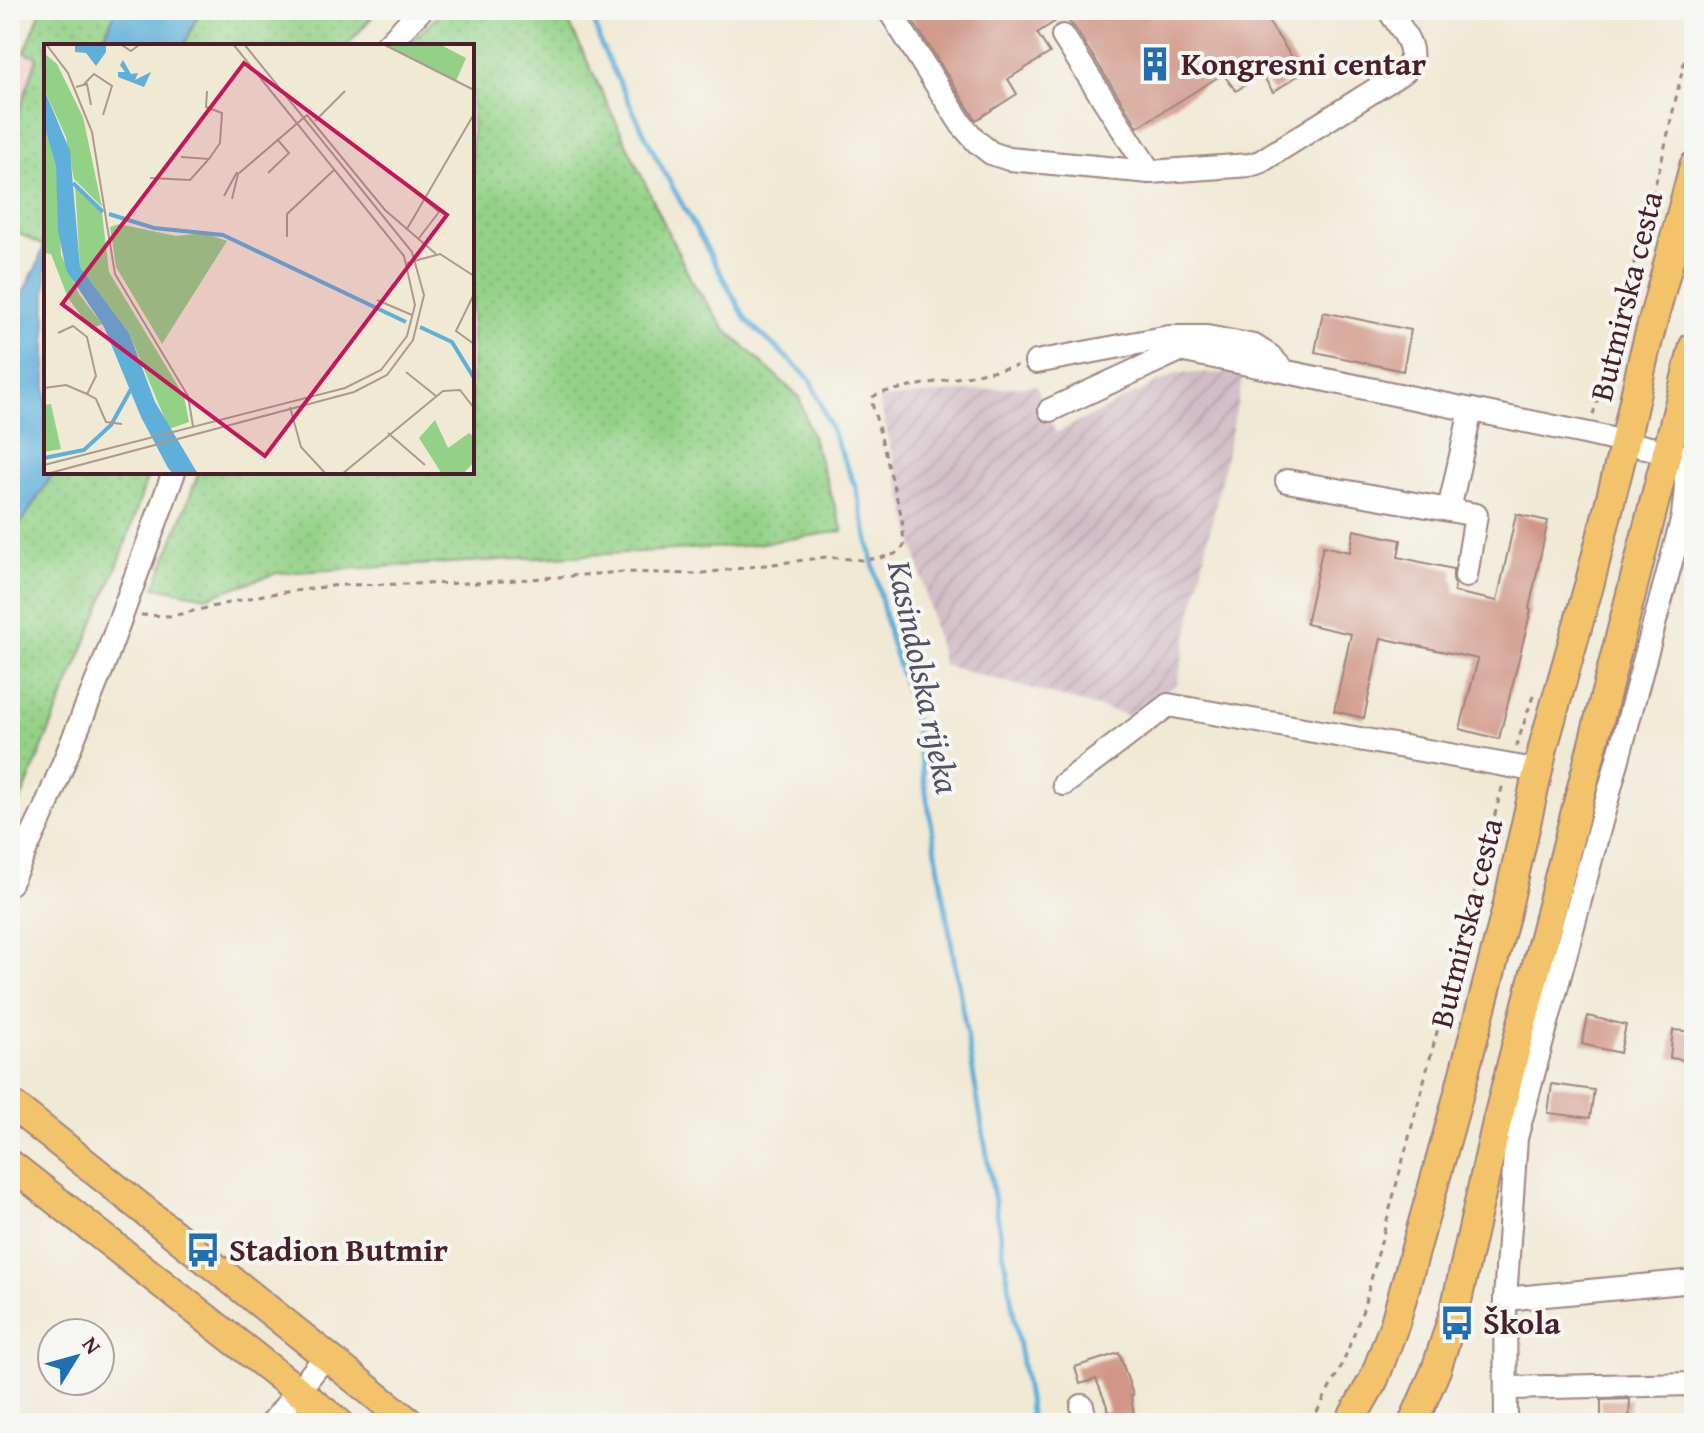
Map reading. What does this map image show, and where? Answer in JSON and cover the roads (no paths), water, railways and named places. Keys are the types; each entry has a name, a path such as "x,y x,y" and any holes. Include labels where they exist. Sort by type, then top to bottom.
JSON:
{"main road":[{"name":"Butmirska cesta","path":"1357,1420 1395,1323 1502,927 1544,744 1590,582 1644,355 1694,166"},
{"path":"1413,1423 1436,1370 1455,1310 1497,1122 1694,346"},
{"path":"10,1103 410,1423"},
{"path":"10,1164 339,1423"}],"street":[{"path":"388,44 421,10"},
{"path":"889,10 962,125 991,153 1009,159 1150,172 1260,162 1405,71 1413,55 1410,44 1389,10"},
{"path":"1063,36 1150,172"},
{"path":"1036,362 1169,337 1207,337 1254,346 1270,356 1284,371"},
{"path":"1050,410 1180,350 1625,442"},
{"path":"1449,510 1471,410"},
{"name":"Butmirska cesta","path":"1625,442 1667,452"},
{"path":"1506,1423 1505,1299 1516,1138 1688,518 1685,462 1680,455 1667,452"},
{"path":"10,883 44,811 103,666 173,474"},
{"path":"1287,481 1476,515 1466,576"},
{"path":"1064,784 1168,705 1539,771"},
{"path":"1505,1299 1694,1281"},
{"path":"272,1423 326,1356"},
{"path":"1507,1388 1694,1382"}],"water":[{"path":"116,10 200,10 185,44 101,44"},
{"path":"44,245 44,474 53,474 10,540 10,317 37,266"}],"waterway":[{"name":"Kasindolska rijeka","path":"591,10 601,45 656,157 747,321 810,379 856,488 890,638 912,709 1032,1423"}],"place":[{"name":"Kongresni centar","path":"1155,64"},
{"name":"Stadion Butmir","path":"203,1250"},
{"name":"Škola","path":"1457,1323"}]}
